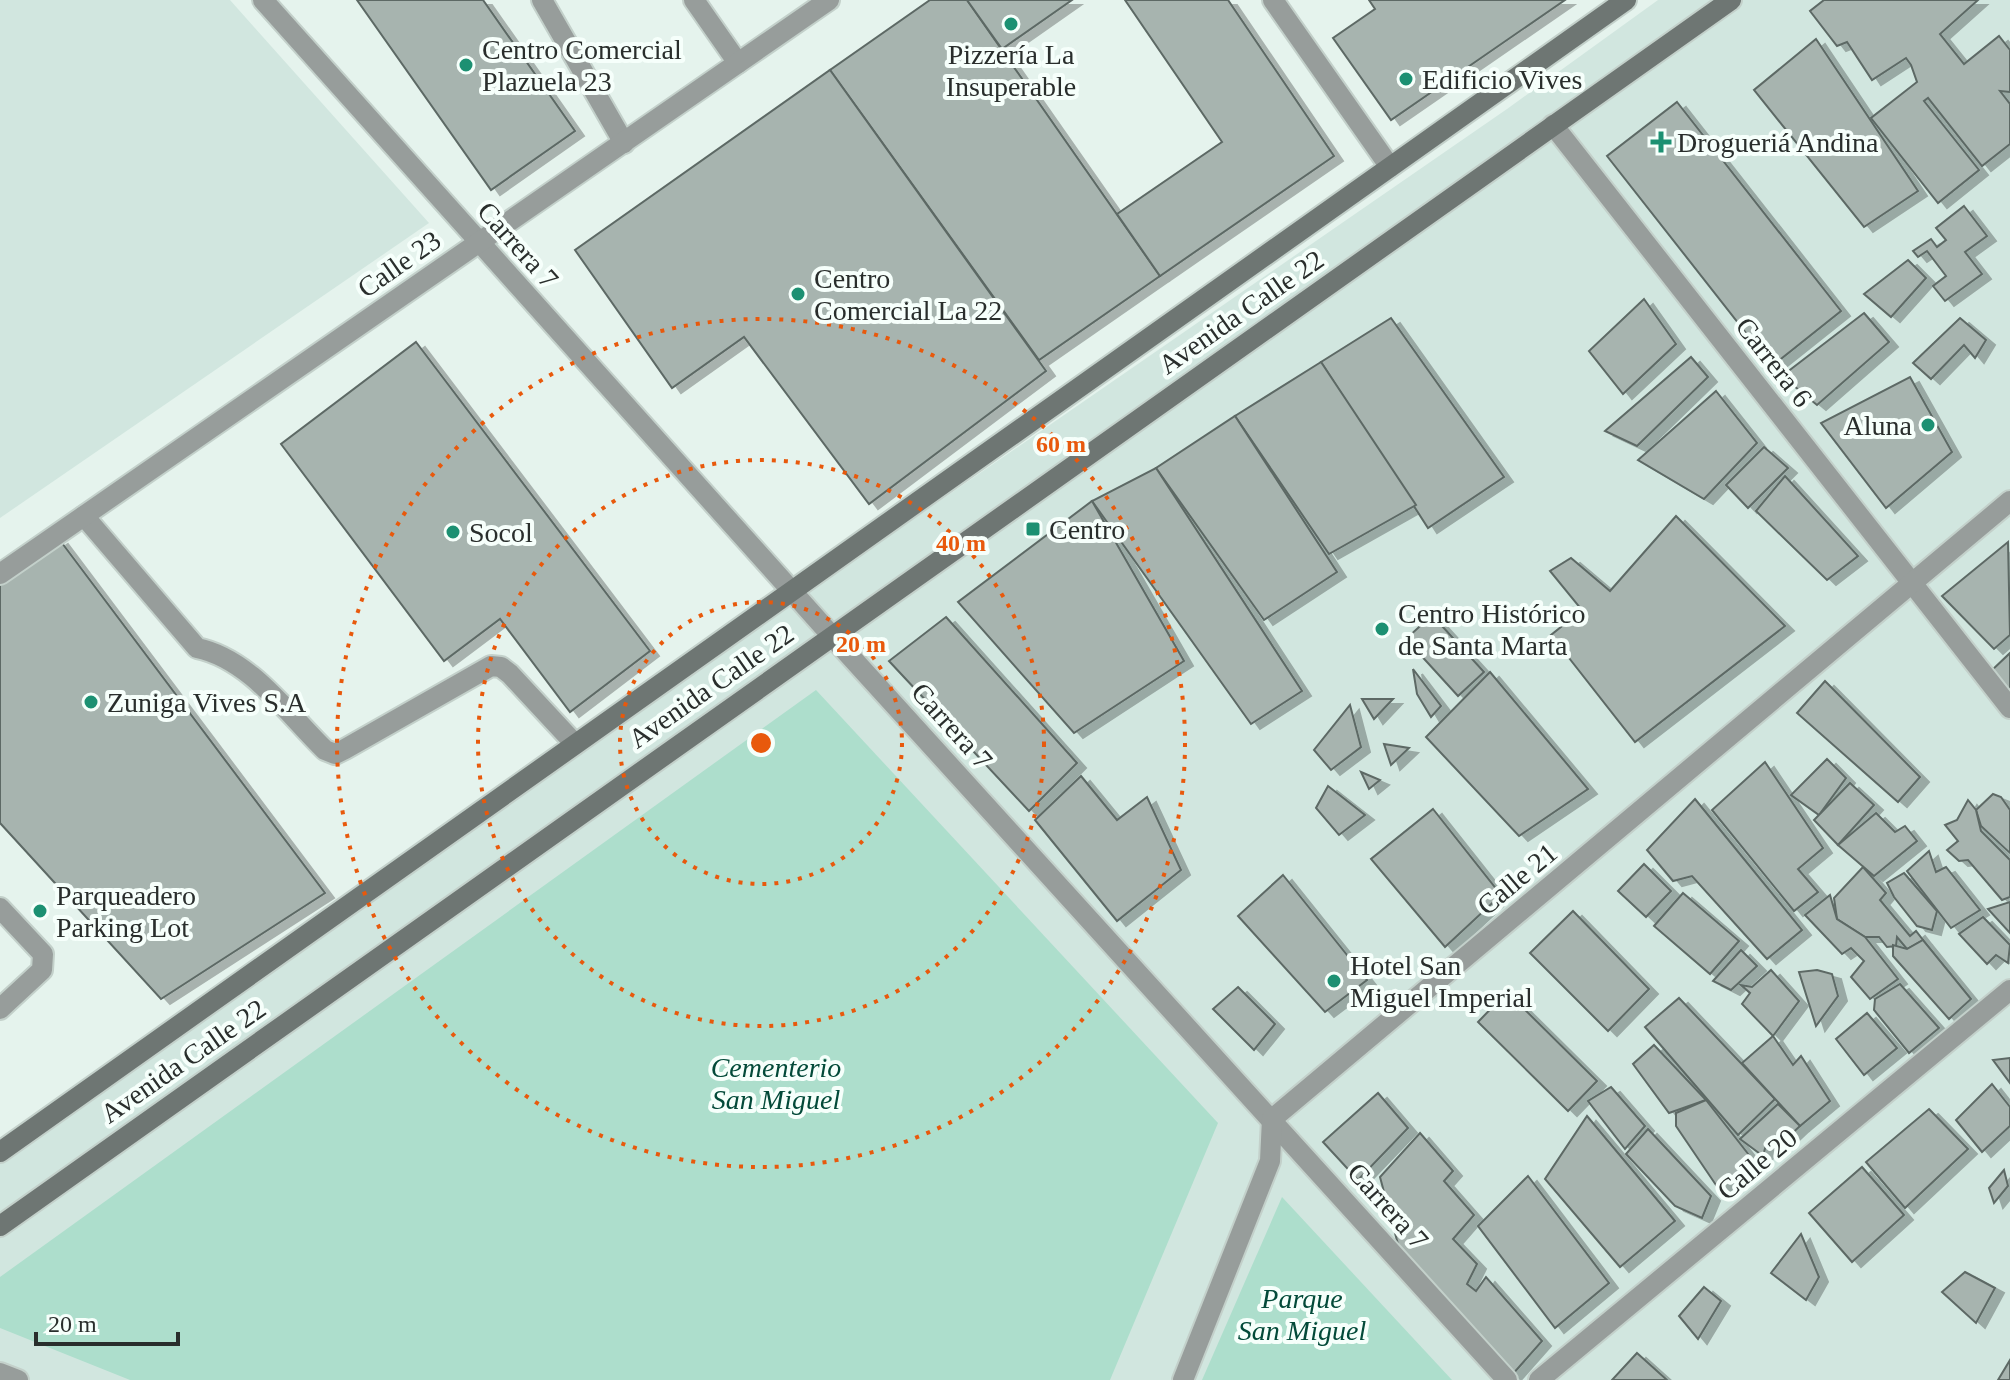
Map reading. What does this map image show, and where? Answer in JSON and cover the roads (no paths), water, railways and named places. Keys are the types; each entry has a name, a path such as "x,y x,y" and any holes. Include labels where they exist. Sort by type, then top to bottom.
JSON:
{"main road":[{"name":"Avenida Calle 22","path":"0,1152 1626,0"},
{"name":"Avenida Calle 22","path":"0,1226 1731,0"}],"street":[{"name":"Carrera 7","path":"263,0 831,635 1507,1380"},
{"path":"542,0 624,143"},
{"path":"694,0 738,63"},
{"name":"Calle 23","path":"0,574 829,0"},
{"path":"1273,0 1390,167"},
{"name":"Carrera 6","path":"1553,125 2010,708"},
{"name":"Calle 21","path":"1272,1119 2010,501"},
{"path":"84,516 197,648 220,653 238,663 325,750 335,754 345,749 491,666 501,667 510,674 575,744"},
{"path":"0,908 43,954 44,961 42,970 0,1009"},
{"name":"Calle 20","path":"1539,1380 2010,990"},
{"path":"1183,1380 1270,1161 1272,1119"},
{"path":"0,1373 18,1380"}],"place":[{"name":"Pizzería La Insuperable","path":"1011,24"},
{"name":"Centro Comercial Plazuela 23","path":"466,65"},
{"name":"Edificio Vives","path":"1406,79"},
{"name":"Drogueriá Andina","path":"1661,142"},
{"name":"Centro Comercial La 22","path":"798,294"},
{"name":"Aluna","path":"1928,425"},
{"name":"Centro","path":"1033,529"},
{"name":"Socol","path":"453,532"},
{"name":"Centro Histórico de Santa Marta","path":"1382,629"},
{"name":"Zuniga Vives S.A","path":"91,702"},
{"name":"Parqueadero Parking Lot","path":"40,911"},
{"name":"Hotel San Miguel Imperial","path":"1334,981"}],"park label":[{"name":"Cementerio San Miguel","path":"776,1083"},
{"name":"Parque San Miguel","path":"1302,1314"}]}
